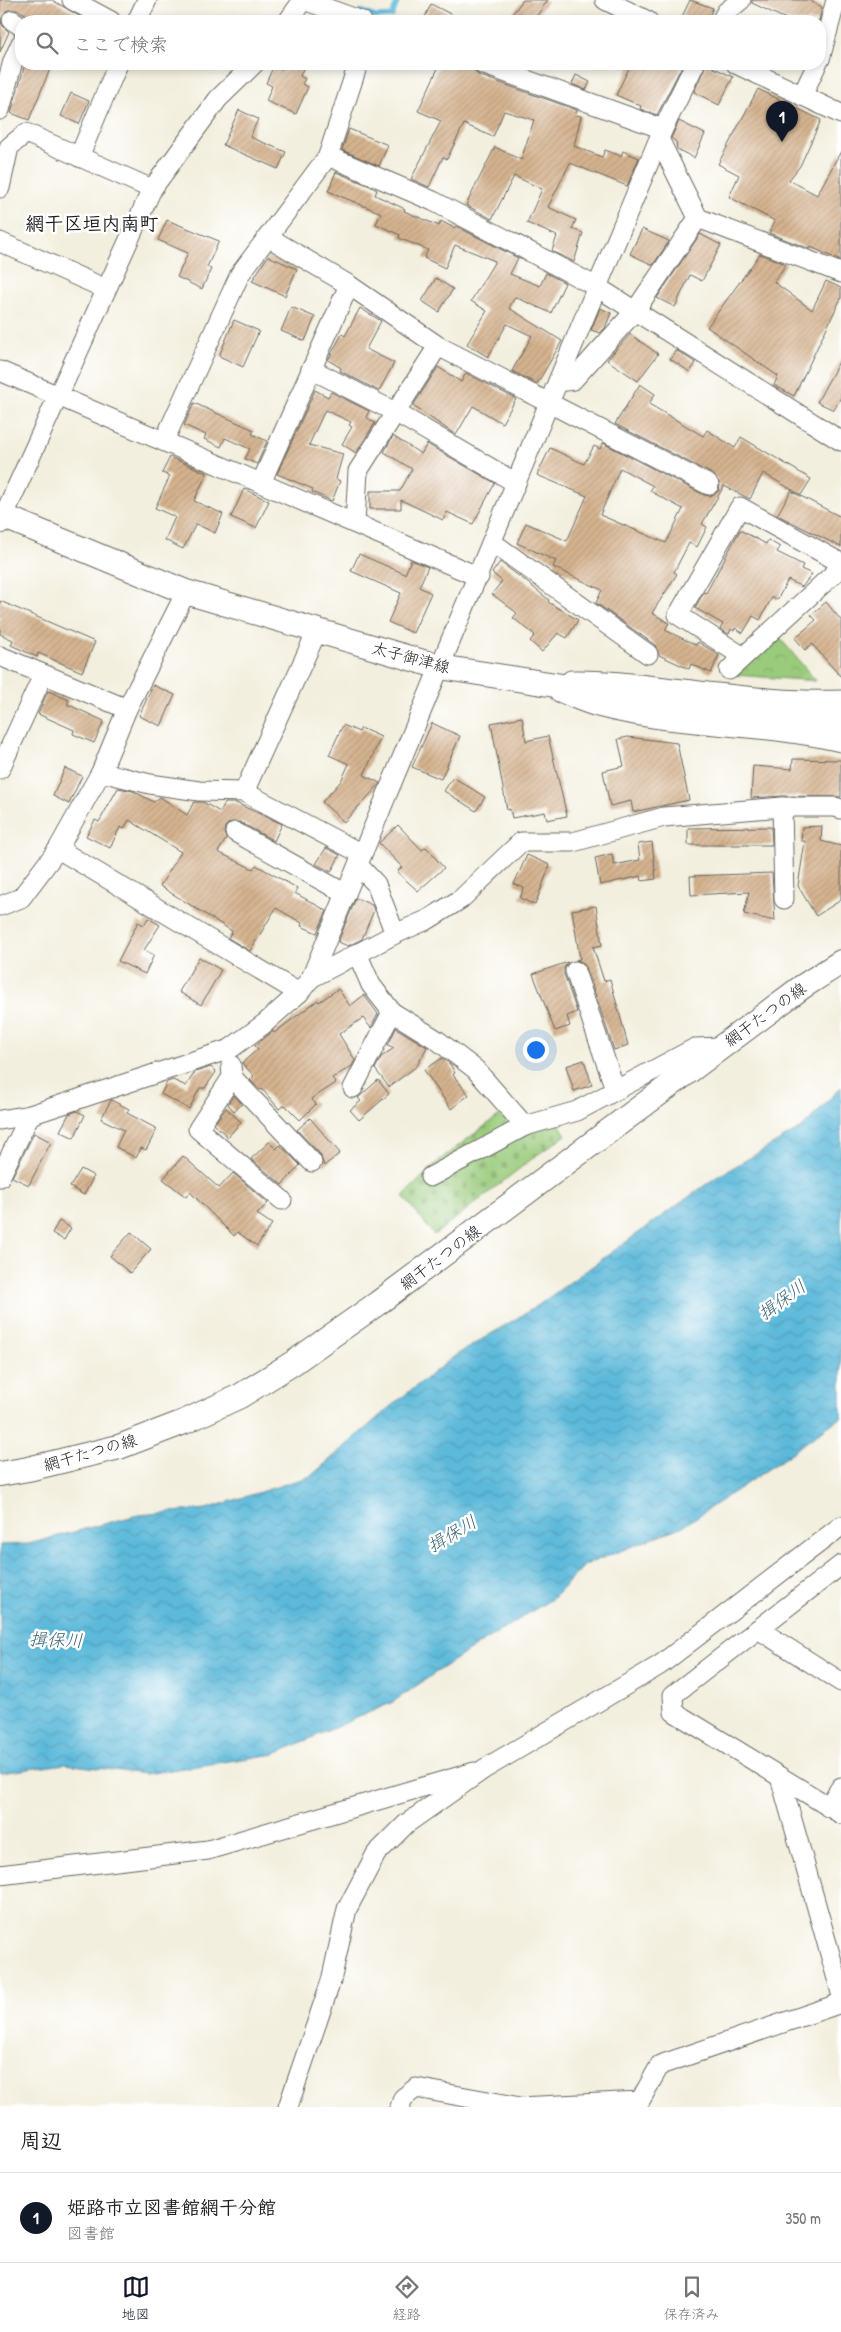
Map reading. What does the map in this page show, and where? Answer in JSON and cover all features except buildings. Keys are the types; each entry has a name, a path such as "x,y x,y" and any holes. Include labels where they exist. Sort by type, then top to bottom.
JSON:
{"main road":[{"name":"太子御津線","path":"1,518 186,592 440,667 651,700 841,721"},
{"name":"網干たつの線","path":"0,1474 119,1447 184,1422 240,1396 293,1363 378,1303 720,1047 802,987 841,962"}],"street":[{"path":"72,0 100,15"},
{"path":"140,15 147,0"},
{"path":"292,15 303,0 345,15"},
{"path":"605,0 636,15"},
{"path":"724,15 741,0"},
{"path":"826,37 836,0"},
{"path":"0,110 15,55"},
{"path":"80,157 116,70"},
{"path":"1,518 152,189 218,99 248,70"},
{"path":"164,441 240,274 328,156 356,70"},
{"path":"497,70 662,135 698,218 841,273"},
{"path":"0,1120 30,1115 230,1049 264,1024 299,993 311,978 493,543 597,287 662,135 692,70"},
{"path":"748,70 841,114"},
{"path":"802,96 815,70"},
{"path":"0,188 5,145 26,133 152,189"},
{"path":"328,156 432,201 597,287 841,441"},
{"path":"558,382 573,380 636,311 698,218"},
{"path":"268,237 349,285 438,346 708,485"},
{"path":"0,242 106,289"},
{"path":"260,483 349,285"},
{"path":"355,524 358,471 438,346"},
{"path":"311,369 395,412 516,483"},
{"path":"0,371 478,576"},
{"path":"729,670 742,656 838,574 740,507 678,615 742,656"},
{"path":"493,543 648,654"},
{"path":"0,906 21,898 58,849 101,772 127,709 186,592"},
{"path":"244,792 317,631"},
{"path":"0,656 127,709"},
{"path":"0,769 42,675"},
{"path":"534,682 599,679 730,695 807,701 841,700"},
{"path":"534,682 597,707 662,718 798,734 841,742"},
{"path":"101,772 150,784 199,791 244,792 360,859 376,884 395,934"},
{"path":"311,978 395,934 429,919 460,899 521,842 573,842 664,817 782,807 834,807 841,809"},
{"path":"782,807 784,899"},
{"path":"235,832 346,894"},
{"path":"58,849 299,993"},
{"path":"358,953 371,985 392,1012 437,1040 475,1069 525,1126"},
{"path":"575,971 615,1089"},
{"path":"353,1088 392,1012"},
{"path":"430,1177 525,1126 577,1111 615,1089 695,1048 720,1047"},
{"path":"230,1049 232,1077 198,1129 282,1200"},
{"path":"232,1077 312,1162"},
{"path":"0,1177 30,1115"},
{"path":"289,2107 331,1980 347,1909 376,1854 406,1824 484,1769 660,1665 841,1526"},
{"path":"841,1565 673,1695 674,1712 834,1811 841,1787"},
{"path":"758,1629 841,1682"},
{"path":"0,1875 208,1850 484,1769"},
{"path":"780,1777 841,1993"},
{"path":"400,2107 403,2098 416,2088 451,2101 520,2107 640,2101 660,2065 841,2003"}],"green space":[{"path":"779,637 816,681 736,675"},
{"path":"505,1111 558,1122 566,1135 537,1155 434,1235 403,1196 438,1161"}],"water":[{"name":"揖保川","path":"841,1087 841,1417 783,1459 683,1526 585,1565 553,1598 454,1660 393,1702 275,1754 145,1774 65,1764 0,1773 0,1545 28,1544 138,1515 206,1509 311,1476 391,1406 456,1355 537,1306 715,1178 803,1127"}],"waterway":[{"path":"392,15 398,0"},
{"path":"361,11 371,15"}],"place":[{"name":"姫路市立図書館網干分館","path":"782,142"}],"district":[{"name":"網干区垣内南町","path":"92,223"}]}
